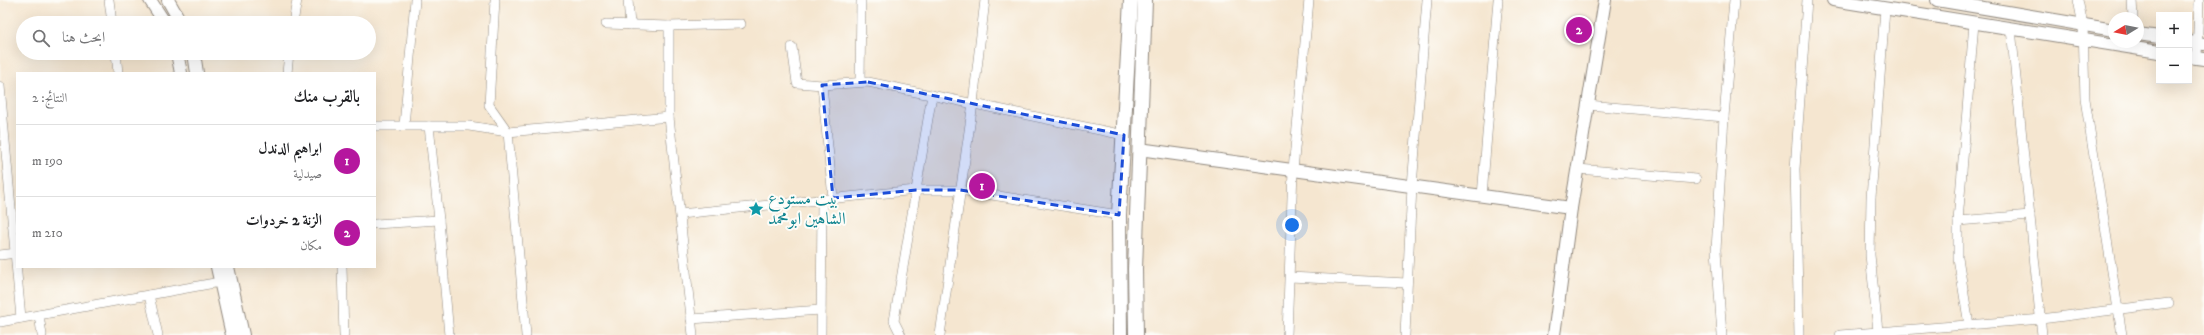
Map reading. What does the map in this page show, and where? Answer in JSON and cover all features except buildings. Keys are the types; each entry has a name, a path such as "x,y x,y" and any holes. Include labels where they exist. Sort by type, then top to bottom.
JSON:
{"main road":[{"path":"150,0 160,16"},
{"path":"168,0 177,16"},
{"path":"1120,335 1119,215 1131,0"},
{"path":"1136,335 1135,269 1145,0"},
{"path":"1554,335 1571,208 1605,0"},
{"path":"1833,0 2156,52"},
{"path":"1937,0 2108,29"},
{"path":"2144,35 2156,37"},
{"path":"178,60 181,72"},
{"path":"195,60 197,72"},
{"path":"1139,149 1571,208"},
{"path":"217,268 232,335"},
{"path":"228,268 243,335"}],"street":[{"path":"109,0 111,16"},
{"path":"294,16 296,0"},
{"path":"404,126 415,0"},
{"path":"495,0 489,105 508,132 526,335"},
{"path":"628,0 630,25"},
{"path":"860,82 861,0"},
{"path":"940,335 973,103 985,0"},
{"path":"1287,335 1293,170 1309,0"},
{"path":"1405,335 1412,186 1427,0"},
{"path":"1482,196 1498,0"},
{"path":"1722,335 1716,250 1724,117 1734,0"},
{"path":"1799,335 1795,169 1807,0"},
{"path":"2078,0 2083,25 2086,99 2122,335"},
{"path":"2132,0 2133,12"},
{"path":"2197,58 2199,0"},
{"path":"1878,331 1870,255 1871,206 1885,9"},
{"path":"1969,325 1958,258 1958,221 1974,23"},
{"path":"606,24 669,26 740,24"},
{"path":"669,26 669,117 693,335"},
{"path":"2011,29 2042,335"},
{"path":"792,47 797,83 822,85 868,82 1124,135"},
{"path":"117,60 118,72"},
{"path":"287,72 288,60"},
{"path":"822,85 833,198"},
{"path":"0,86 16,254 0,255"},
{"path":"901,335 894,321 932,95"},
{"path":"1588,105 1724,117"},
{"path":"376,126 468,126 508,132 669,117"},
{"path":"429,126 440,220 448,335"},
{"path":"1578,169 1696,179"},
{"path":"680,214 916,190 960,190 1119,215"},
{"path":"821,335 822,199"},
{"path":"1958,221 2030,215"},
{"path":"376,224 440,220"},
{"path":"17,268 21,318"},
{"path":"342,268 344,335"},
{"path":"1290,277 1407,283"},
{"path":"0,322 220,282"},
{"path":"149,295 158,335"},
{"path":"1840,335 1969,325 2170,303"},
{"path":"691,320 821,310"},
{"path":"39,315 42,335"}],"highlighted area":[{"path":"868,82 1124,135 1119,215 960,190 916,190 833,198 822,85"}],"place":[{"name":"الزنة 2 خردوات","path":"1579,30"},
{"name":"ابراهيم الدندل","path":"982,186"},
{"name":"بيت مستودع الشاهين ابومحمد","path":"756,209"}]}
